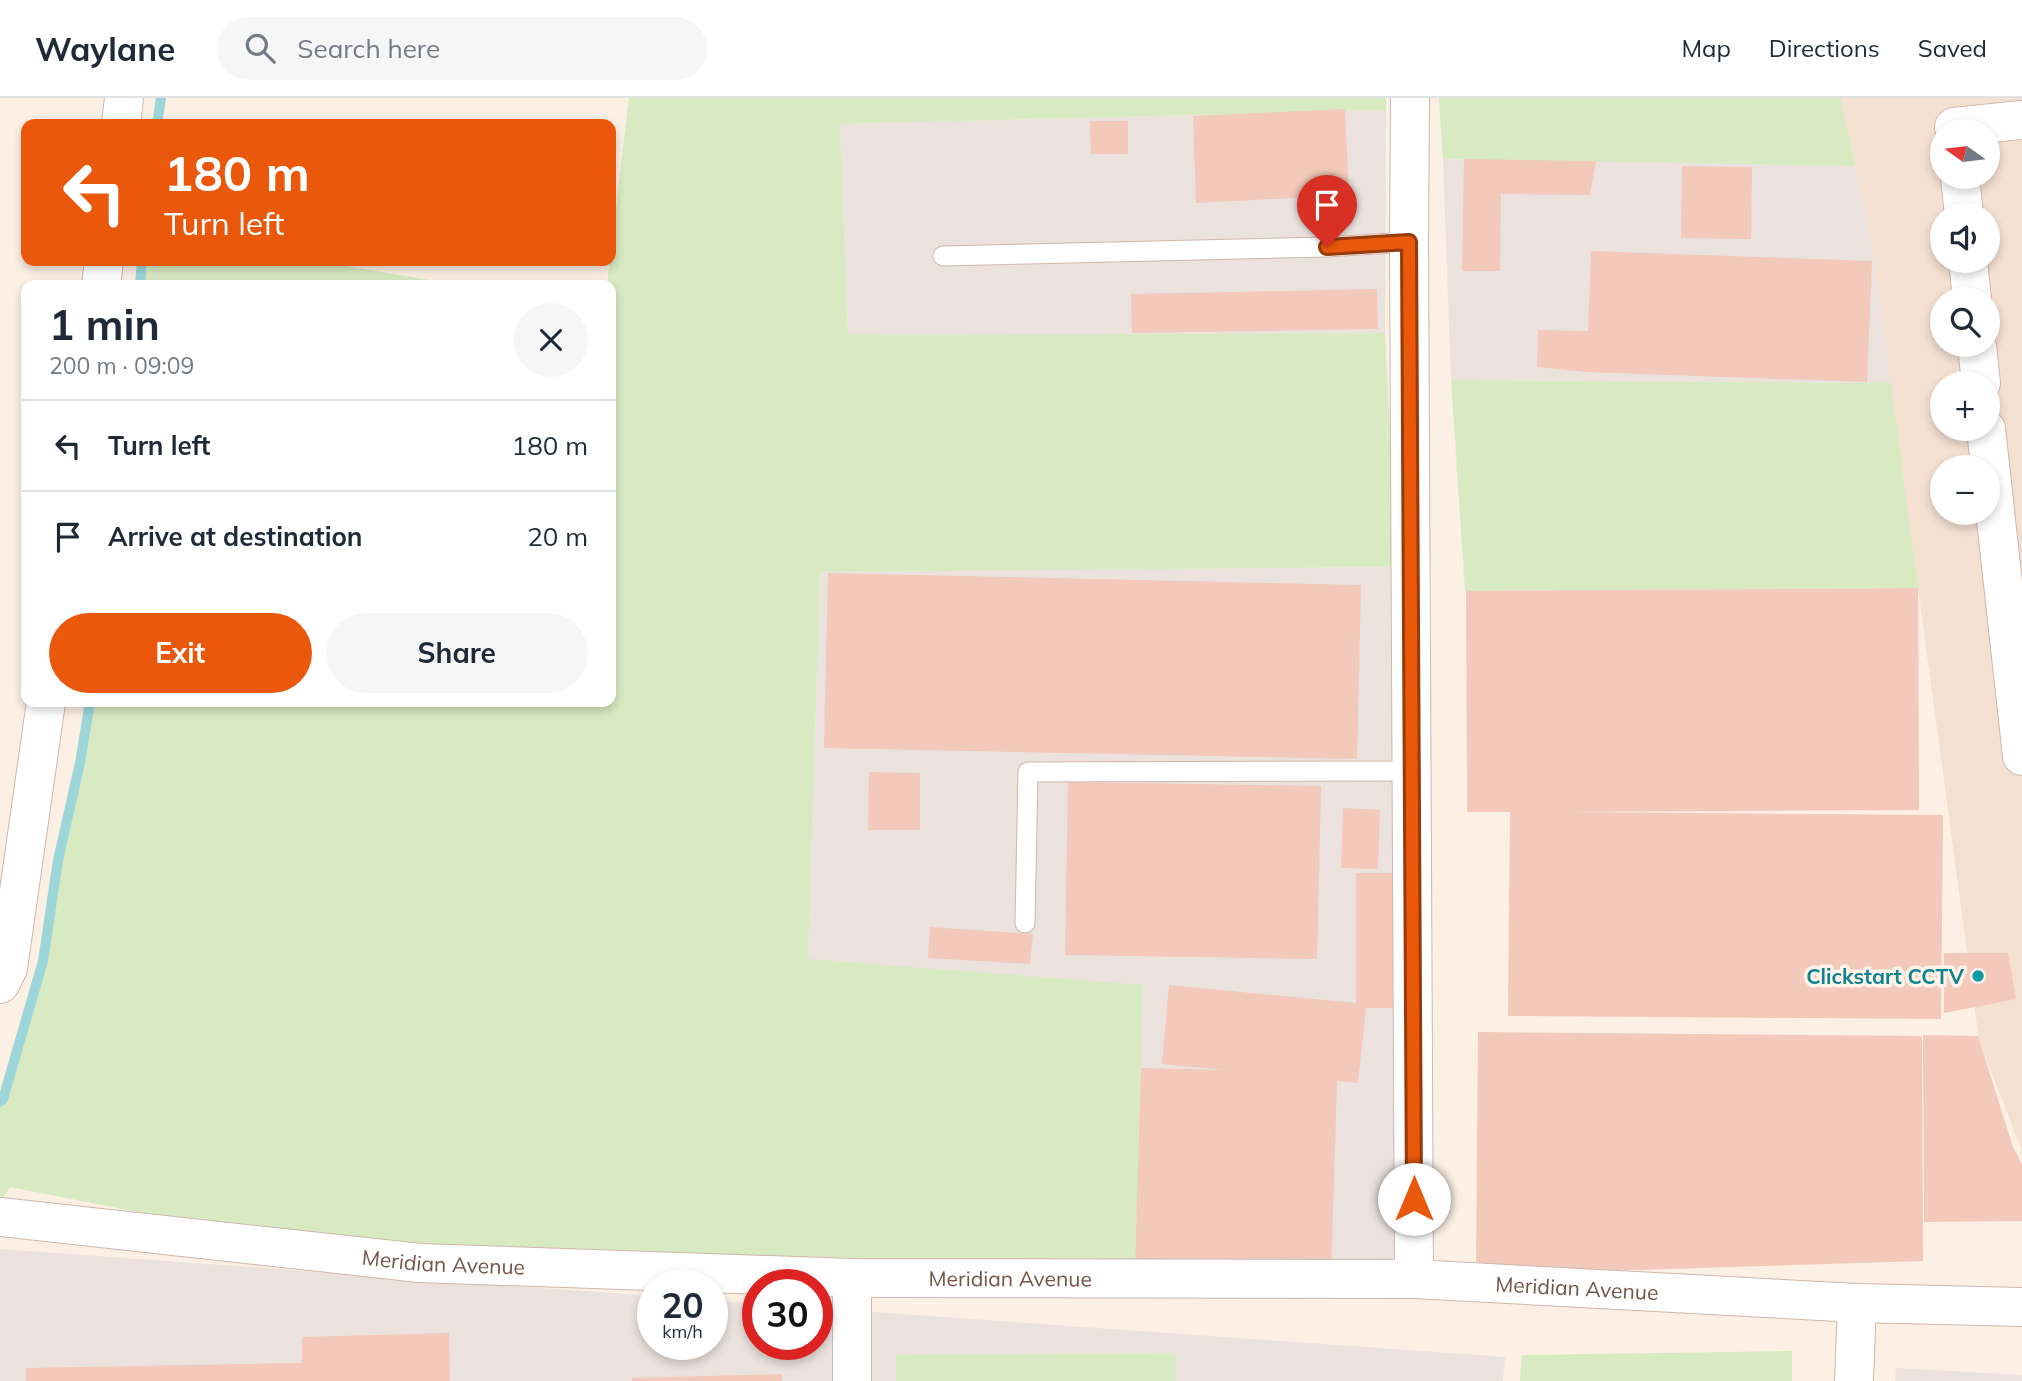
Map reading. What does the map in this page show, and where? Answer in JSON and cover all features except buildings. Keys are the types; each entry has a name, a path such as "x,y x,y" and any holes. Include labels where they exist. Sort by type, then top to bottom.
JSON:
{"street":[{"path":"122,119 124,98"},
{"path":"1410,98 1414,1279"},
{"path":"2000,120 2022,120"},
{"path":"1987,441 2022,755"},
{"path":"0,984 8,968 45,707"},
{"name":"Meridian Avenue","path":"0,1217 421,1263 852,1278 1414,1279 1857,1303 2022,1307"},
{"path":"852,1278 852,1381"},
{"path":"1854,1381 1857,1303"}],"lane":[{"path":"943,256 1327,247 1409,242"},
{"path":"1025,923 1028,772 1412,771"}],"shaded area":[{"path":"1841,98 2022,98 2022,1151 1979,1040 1872,247"},
{"path":"1386,110 1385,333 848,335 840,124"},
{"path":"1443,159 1855,166 1872,247 1891,383 1451,380"},
{"path":"1397,567 1406,1274 1135,1269 808,959 820,572"},
{"path":"0,1249 637,1295 637,1360 728,1360 728,1301 742,1303 742,1360 833,1360 833,1309 1505,1357 1503,1381 0,1381"},
{"path":"1896,1368 2022,1375 2022,1381 1895,1381"}],"green space":[{"path":"629,98 1386,98 1386,110 840,124 848,335 1385,333 1397,567 820,572 808,959 1143,985 1135,1269 419,1267 10,1187 0,1203 0,1102 43,961 89,707 616,707 616,280 608,280 609,266 616,266 616,208"},
{"path":"1439,98 1841,98 1855,166 1443,159"},
{"path":"142,266 346,266 429,280 140,280"},
{"path":"1451,380 1891,383 1918,588 1465,591"},
{"path":"1792,1351 1792,1381 1520,1381 1522,1355"},
{"path":"1176,1353 1176,1381 896,1381 896,1355"}],"waterway":[{"path":"158,119 161,98"},
{"path":"140,280 142,266"},
{"path":"0,1102 43,961 58,860 80,763 89,707"}],"place":[{"name":"Clickstart CCTV","path":"1978,976"}],"route":[{"path":"1327,247 1409,242 1414,1199"}]}
